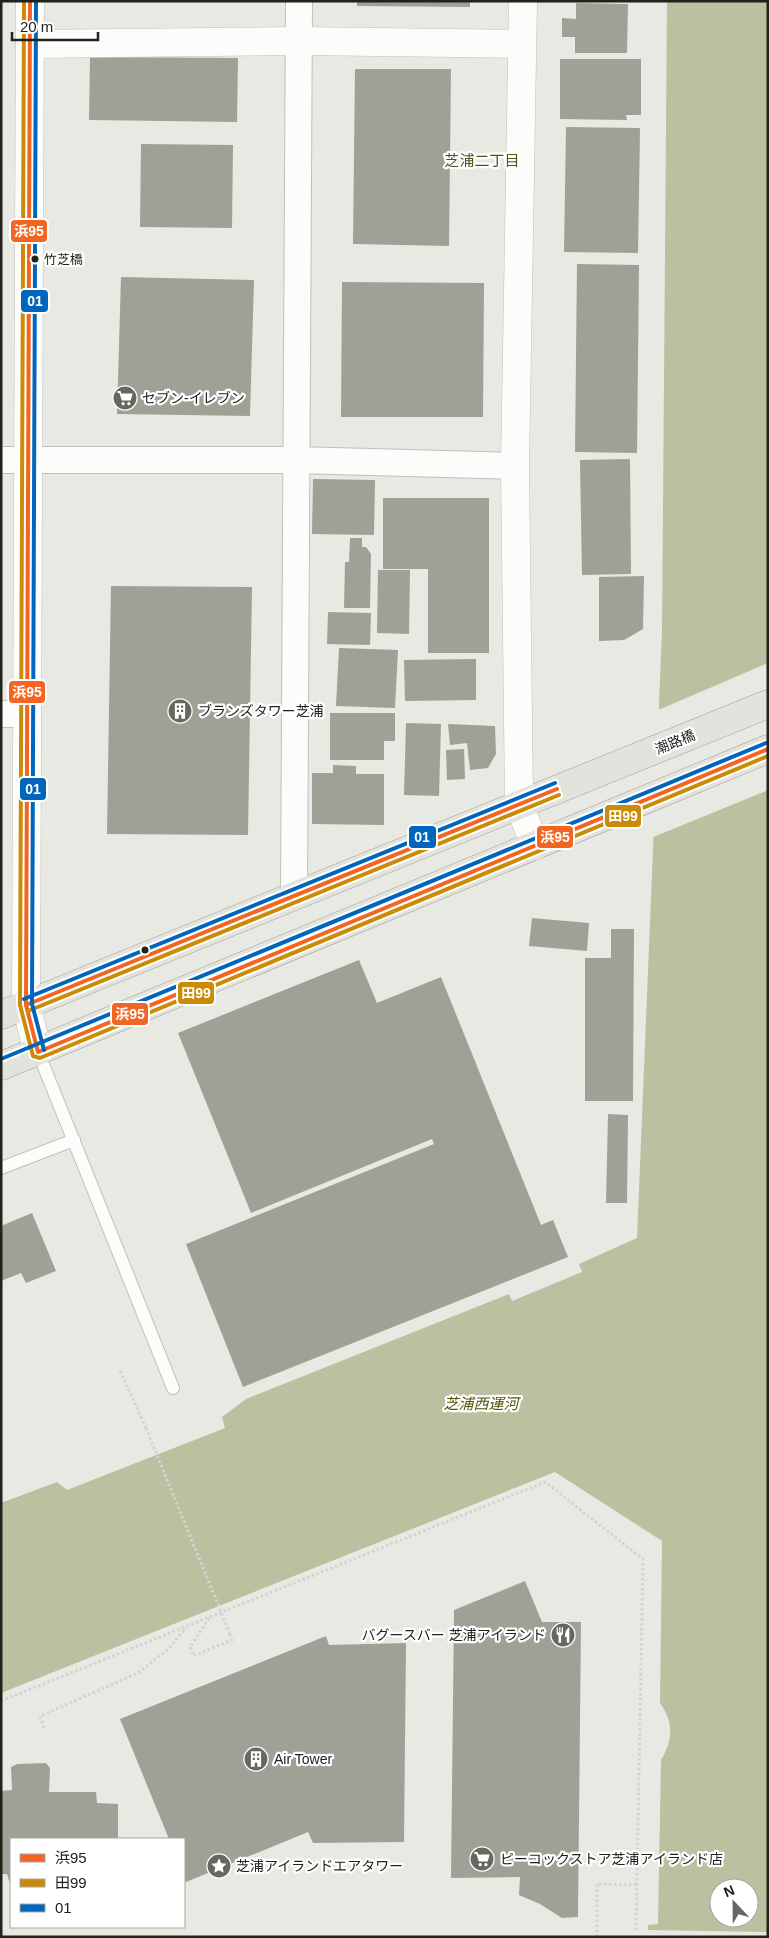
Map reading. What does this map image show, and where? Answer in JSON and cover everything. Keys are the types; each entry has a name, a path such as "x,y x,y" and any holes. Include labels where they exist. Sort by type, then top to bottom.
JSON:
{"main road":[{"name":"潮路橋","path":"1,1015 768,704"},
{"path":"1,1066 768,749"}],"street":[{"path":"30,1 29,460 14,714 26,1005 38,1052"},
{"path":"294,896 299,1"},
{"path":"523,1 515,466 519,804 534,846"},
{"path":"30,44 300,41 522,44"},
{"path":"1,460 296,460 515,466"}],"lane":[{"path":"38,1052 173,1388"},
{"path":"1,1168 74,1140"}],"path":[{"path":"120,1371 146,1428 232,1640 193,1656 190,1647 209,1618"},
{"path":"1,1701 545,1482 644,1559 636,1930"},
{"path":"44,1728 40,1716 138,1673 168,1650 186,1627"},
{"path":"597,1937 597,1884 636,1885"}],"water":[{"name":"芝浦西運河","path":"667,1 768,1 768,1937 648,1937 648,1925 658,1924 661,1760 670,1738 668,1717 660,1703 662,1541 555,1472 1,1693 1,1503 57,1482 67,1490 225,1428 222,1417 246,1399 509,1294 512,1301 582,1272 579,1264 637,1238 662,631"}],"pier":[{"path":"768,663 768,790 651,838 656,711"},
{"path":"646,1930 768,1932 768,1937 646,1937"}],"building":[{"path":"357,1 470,1 470,7 357,6"},
{"path":"576,3 628,4 627,53 575,53 575,37 562,37 562,18 576,19"},
{"path":"90,57 238,58 237,122 89,120"},
{"path":"560,59 641,59 641,115 626,115 627,120 560,119"},
{"path":"355,69 451,69 449,246 353,244"},
{"path":"566,127 640,128 638,253 564,252"},
{"path":"141,144 233,145 232,228 140,227"},
{"path":"577,264 639,265 637,453 575,452"},
{"path":"121,277 254,280 250,416 117,414"},
{"path":"342,282 484,283 483,417 341,417"},
{"path":"630,459 631,574 582,575 580,460"},
{"path":"313,479 375,480 374,535 312,534"},
{"path":"383,498 489,498 489,653 428,653 428,569 383,569"},
{"path":"350,538 362,538 362,547 366,547 371,554 370,608 344,608 345,562 349,562"},
{"path":"378,570 410,570 409,634 377,633"},
{"path":"644,576 643,629 624,640 599,641 599,577"},
{"name":"ブランズタワー芝浦","path":"111,586 252,587 248,835 107,834"},
{"path":"328,612 371,613 370,645 327,644"},
{"path":"339,648 398,650 395,708 336,706"},
{"path":"476,659 476,700 405,701 404,660"},
{"path":"330,713 395,713 395,741 384,741 384,760 330,760"},
{"path":"406,723 441,724 439,796 404,795"},
{"path":"448,724 495,726 496,754 488,768 470,770 467,743 450,745"},
{"path":"464,749 465,779 447,780 446,750"},
{"path":"333,765 356,766 356,774 384,774 384,825 312,824 312,773 333,773"},
{"path":"532,918 589,923 587,951 529,946"},
{"path":"611,929 634,929 633,1101 585,1101 585,958 611,958"},
{"path":"359,960 377,1003 441,977 541,1225 553,1220 568,1257 243,1387 186,1244 434,1144 432,1139 251,1213 178,1033"},
{"path":"608,1114 628,1115 627,1203 606,1203"},
{"path":"32,1213 56,1271 26,1283 21,1273 1,1281 1,1226"},
{"path":"525,1581 542,1622 581,1622 578,1917 562,1918 540,1904 519,1895 520,1877 451,1878 454,1610"},
{"name":"Air Tower","path":"326,1636 329,1645 406,1643 404,1842 313,1843 308,1832 186,1882 185,1838 169,1838 120,1719"},
{"path":"46,1763 50,1768 49,1792 96,1792 97,1803 118,1804 118,1838 10,1838 9,1881 7,1874 1,1874 1,1791 12,1790 11,1767 17,1764"}],"transit line":[{"name":"田99","path":"24,1 20,1005 33,1056 40,1058 768,756"},
{"name":"浜95","path":"30,1 26,1005 38,1052 768,749"},
{"name":"01","path":"36,1 32,1004 44,1050"},
{"name":"01","path":"1,1059 766,743"},
{"name":"01","path":"24,999 555,783"},
{"name":"浜95","path":"26,1005 557,789"},
{"name":"田99","path":"28,1011 559,795"}],"place":[{"name":"竹芝橋","path":"35,259"},
{"name":"セブン-イレブン","path":"125,398"},
{"name":"ブランズタワー芝浦","path":"180,711"},
{"name":"バグースバー 芝浦アイランド","path":"563,1635"},
{"name":"Air Tower","path":"256,1759"},
{"name":"ピーコックストア芝浦アイランド店","path":"482,1859"},
{"name":"芝浦アイランドエアタワー","path":"219,1866"}],"district":[{"name":"芝浦二丁目","path":"482,160"}]}
